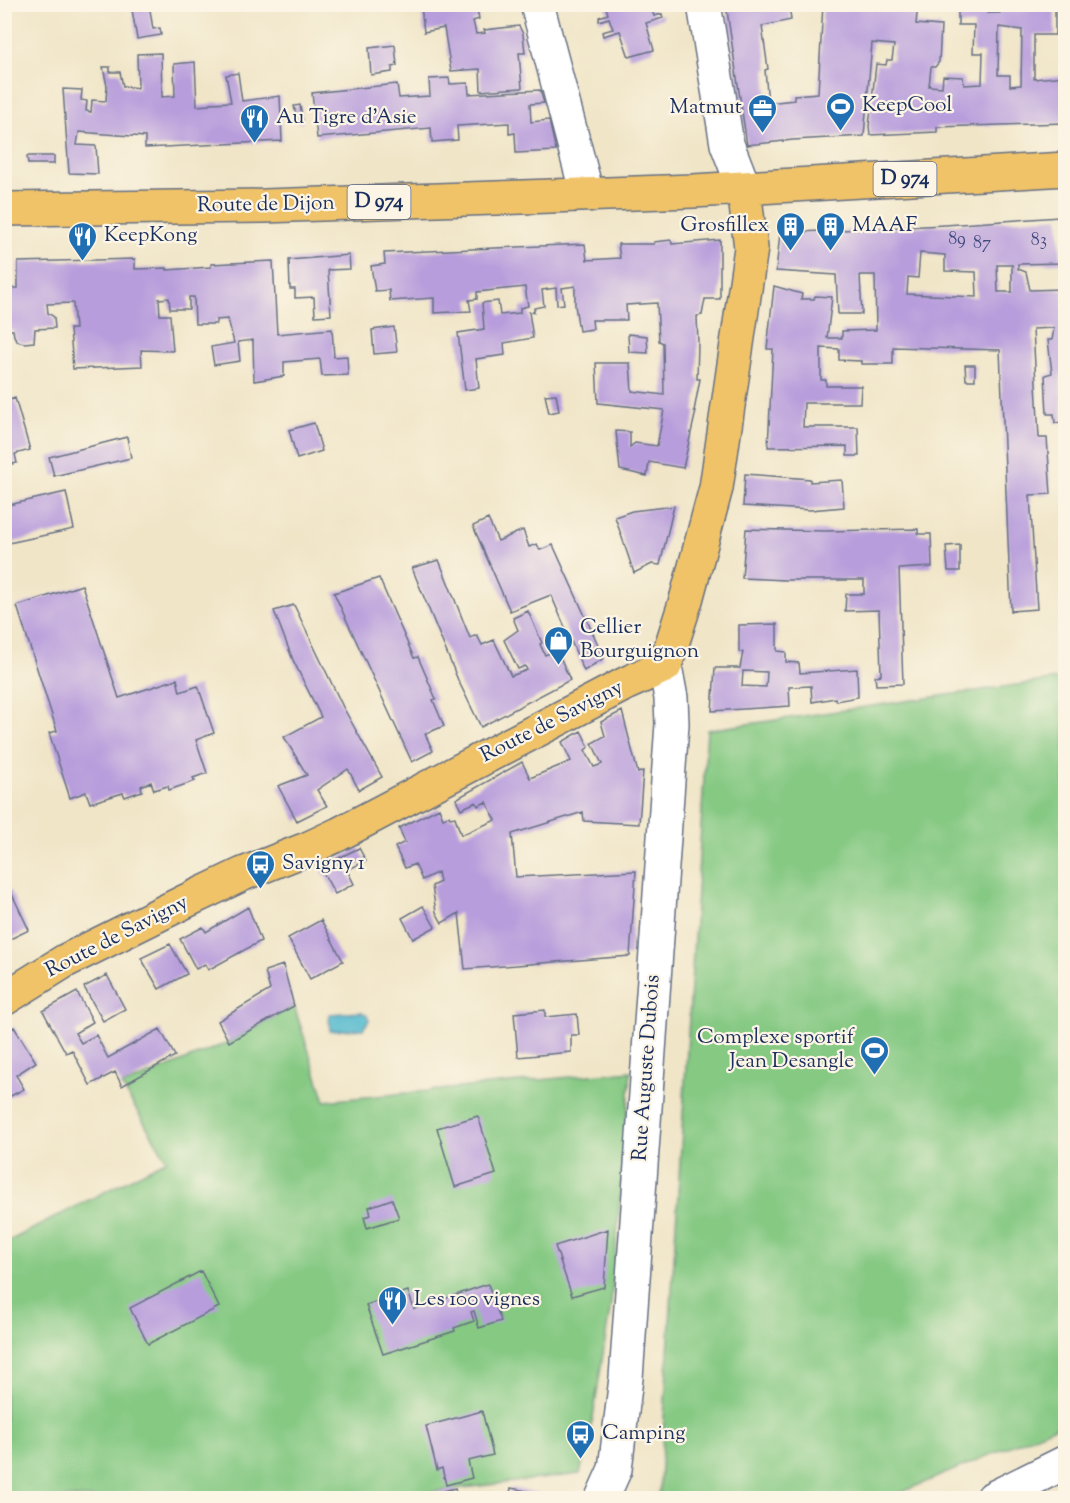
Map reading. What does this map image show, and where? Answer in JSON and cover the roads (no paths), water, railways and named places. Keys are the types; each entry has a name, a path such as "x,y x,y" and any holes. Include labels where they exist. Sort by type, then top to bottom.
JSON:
{"main road":[{"name":"D 974","path":"744,188 1065,169"},
{"name":"Route de Dijon","path":"4,209 264,206 744,188"},
{"path":"665,666 686,600 716,488 720,464 751,248 744,188"},
{"name":"Route de Savigny","path":"4,999 65,961 243,874 319,844 627,683 665,666"}],"street":[{"path":"537,4 587,194"},
{"path":"704,4 727,144 744,188"},
{"name":"Rue Auguste Dubois","path":"602,1498 619,1484 672,724 672,698 665,666"},
{"path":"993,1498 1065,1461"}],"water":[{"path":"362,1012 368,1016 369,1020 363,1029 330,1031 329,1014"}],"place":[{"name":"KeepCool","path":"841,132"},
{"name":"Matmut","path":"763,134"},
{"name":"Au Tigre d'Asie","path":"255,144"},
{"name":"Grosfillex","path":"790,252"},
{"name":"MAAF","path":"831,252"},
{"name":"KeepKong","path":"83,262"},
{"name":"Cellier Bourguignon","path":"559,666"},
{"name":"Savigny 1","path":"261,890"},
{"name":"Complexe sportif Jean Desangle","path":"875,1076"},
{"name":"Les 100 vignes","path":"393,1326"},
{"name":"Camping","path":"581,1460"}]}
